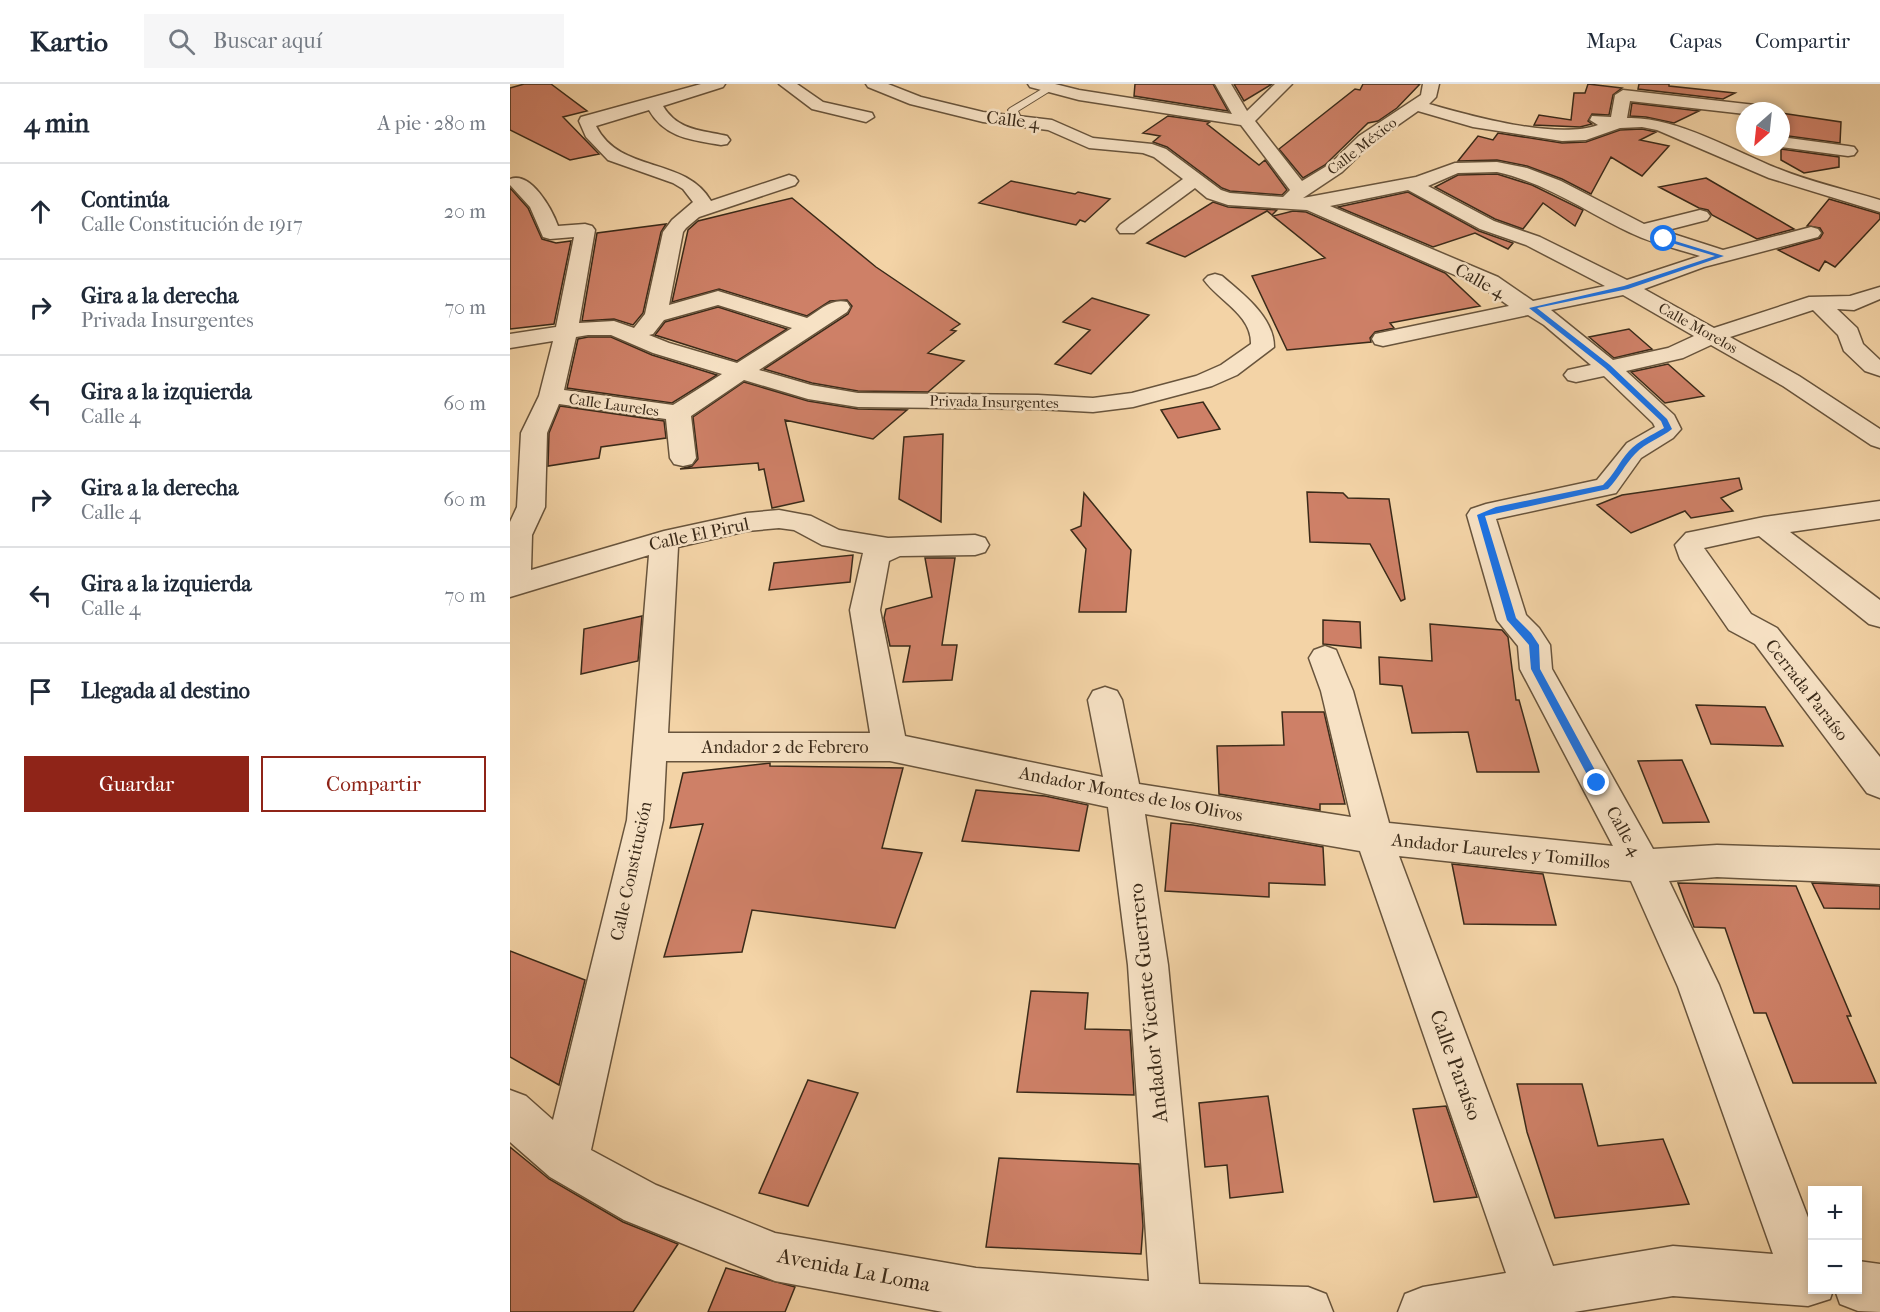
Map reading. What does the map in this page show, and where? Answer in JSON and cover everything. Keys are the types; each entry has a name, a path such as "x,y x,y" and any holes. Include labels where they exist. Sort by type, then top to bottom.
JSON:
{"street":[{"path":"696,212 703,203 699,193 669,174 623,161 607,152 587,127 587,121 654,104 717,84"},
{"path":"787,84 818,106 866,117"},
{"name":"Calle 4","path":"874,84 916,101 983,117 1052,125 1089,143 1146,148 1160,153 1214,194 1228,199 1298,200 1490,282 1520,304 1532,308 1552,321 1592,371 1665,420 1668,429 1631,453 1617,476 1606,487 1481,515 1512,620 1534,645 1536,669 1643,866 1698,985 1808,1276"},
{"path":"1223,84 1234,105 1298,200 1411,184 1449,170 1475,166 1521,172 1554,185 1642,231 1721,256"},
{"path":"1246,121 1284,84"},
{"name":"Calle México","path":"1298,200 1365,140 1428,97 1431,84"},
{"path":"1043,86 1079,95 1246,121"},
{"path":"1618,123 1623,95 1736,108"},
{"path":"654,104 668,126 685,133 721,140"},
{"path":"1416,105 1473,122 1562,136 1586,135 1618,123"},
{"path":"1584,118 1618,123 1642,122 1669,128 1775,174 1880,206"},
{"path":"1461,136 1473,122"},
{"path":"1669,128 1692,127 1714,130"},
{"path":"1790,143 1848,151"},
{"path":"1449,170 1444,162 1450,150"},
{"path":"1127,229 1194,180"},
{"path":"638,337 657,315 673,232 678,223 696,212 789,181"},
{"path":"513,586 518,536 531,507 534,433 551,396 567,332 585,230 550,233 548,223 535,198 517,182"},
{"name":"Calle Morelos","path":"1411,184 1487,225 1533,241 1626,288 1791,381 1880,440"},
{"path":"1642,231 1700,216"},
{"path":"1383,339 1626,288 1721,256 1811,233"},
{"name":"Privada Insurgentes","path":"510,341 567,332 614,328 661,348 808,392 858,400 1038,402 1093,405 1132,400 1204,381 1229,370 1262,348 1263,343 1257,326 1238,301 1215,280"},
{"path":"1592,371 1675,353 1712,336 1817,302 1854,303 1864,297 1880,293"},
{"path":"657,315 718,298 811,326"},
{"path":"1817,302 1849,333 1851,346 1873,366 1880,369"},
{"path":"683,458 678,413 839,307"},
{"name":"Calle Laureles","path":"551,396 678,413"},
{"path":"1764,526 1880,510"},
{"name":"Calle El Pirul","path":"513,586 664,540 747,522 779,519 801,522 832,538 888,548 975,545"},
{"path":"1764,526 1880,616"},
{"name":"Cerrada Paraíso","path":"1764,526 1696,540 1689,545 1690,552 1740,622 1767,636 1880,783"},
{"name":"Calle Constitución","path":"566,1161 645,820 664,540"},
{"name":"Andador 2 de Febrero","path":"650,747 890,747 865,610 875,557 888,548"},
{"path":"1325,658 1337,691 1374,837"},
{"name":"Andador Vicente Guerrero","path":"1105,700 1124,796 1148,965 1176,1308"},
{"name":"Andador Montes de los Olivos","path":"890,747 1124,796 1374,837"},
{"name":"Andador Laureles y Tomillos","path":"1374,837 1643,866 1717,861 1880,867"},
{"name":"Calle Paraíso","path":"1374,837 1538,1293"},
{"name":"Avenida La Loma","path":"510,1112 566,1161 641,1203 775,1257 976,1293 1176,1308 1308,1312"},
{"path":"1423,1312 1673,1271 1808,1281"},
{"path":"1862,1287 1880,1289"}],"lane":[{"path":"1017,120 1013,110 1043,86"}],"building":[{"path":"524,84 551,84 587,111 563,117 599,154 570,160 510,130 510,88"},
{"path":"1135,84 1213,84 1228,111 1134,96"},
{"path":"1234,84 1272,84 1244,101"},
{"path":"1363,84 1420,84 1397,108 1378,121 1368,123 1325,165 1303,178 1279,149 1355,89 1360,90"},
{"path":"1588,84 1622,88 1613,95 1609,115 1592,114 1588,121 1592,124 1580,127 1534,125 1539,115 1571,120 1574,93 1585,93"},
{"path":"1639,84 1669,84 1669,86 1735,93 1723,99 1638,89"},
{"path":"1632,103 1699,111 1674,123 1630,116"},
{"path":"1790,114 1841,122 1840,143 1790,136"},
{"path":"1168,116 1210,122 1207,124 1259,165 1265,160 1287,190 1282,195 1230,191 1222,188 1167,147 1153,142 1160,136 1143,133"},
{"path":"1642,129 1656,132 1640,140 1669,146 1642,176 1611,157 1591,194 1562,179 1527,166 1497,160 1458,161 1478,136 1493,140 1498,133 1562,143 1586,142 1620,130"},
{"path":"1790,150 1839,157 1839,167 1804,173 1781,160 1781,156 1790,156"},
{"path":"1497,174 1532,185 1583,210 1575,226 1543,203 1523,229 1495,219 1435,187 1458,175"},
{"path":"1706,178 1794,229 1757,239 1712,215 1708,210 1699,208 1659,187"},
{"path":"1011,181 1110,199 1085,222 1080,220 1076,225 979,203"},
{"path":"510,188 528,208 542,239 556,243 571,241 554,324 510,329"},
{"path":"1408,192 1479,231 1513,243 1508,249 1475,233 1433,247 1338,207"},
{"path":"792,198 876,267 960,324 951,330 956,331 928,353 964,361 928,392 858,391 812,383 764,369 848,314 852,306 847,300 830,301 807,316 719,289 672,302 688,230 698,221"},
{"path":"1829,199 1880,214 1880,219 1835,267 1825,261 1819,271 1778,250 1820,238 1823,233 1820,228 1807,226"},
{"path":"1213,202 1228,207 1277,210 1272,215 1267,211 1185,257 1147,243"},
{"path":"1293,211 1306,212 1445,273 1480,306 1390,323 1394,328 1375,332 1370,338 1371,342 1287,350 1252,276 1325,258 1273,216"},
{"path":"666,224 661,232 643,313 633,325 614,319 582,321 597,233"},
{"path":"1092,298 1149,315 1091,374 1055,364 1090,330 1063,322"},
{"path":"718,307 787,329 737,361 655,335 665,322"},
{"path":"1629,329 1652,349 1614,358 1589,337"},
{"path":"611,337 652,355 717,375 672,403 567,388 578,339"},
{"path":"1668,364 1704,396 1665,403 1631,372"},
{"path":"744,382 808,401 858,409 907,410 873,439 785,420 804,501 772,508 764,469 759,470 758,463 680,469 692,466 698,459 693,417"},
{"path":"1203,402 1220,429 1178,438 1161,410"},
{"path":"560,406 664,421 666,438 601,447 599,458 548,466 549,433"},
{"path":"943,434 941,522 899,499 904,437"},
{"path":"1739,478 1742,489 1721,498 1733,511 1691,518 1685,511 1631,533 1597,505 1622,495"},
{"path":"1307,492 1343,493 1348,498 1389,499 1405,599 1401,601 1370,544 1310,542"},
{"path":"1084,493 1131,550 1126,612 1079,612 1086,549 1071,530 1081,526"},
{"path":"853,555 850,582 769,590 774,563"},
{"path":"925,558 955,558 942,645 957,645 952,680 903,682 910,646 890,646 884,618 886,609 932,597"},
{"path":"642,616 638,661 581,674 584,629"},
{"path":"1323,620 1360,622 1361,648 1323,644"},
{"path":"1430,624 1502,630 1508,637 1516,700 1519,700 1539,772 1477,772 1468,732 1412,733 1402,686 1380,684 1379,657 1432,661"},
{"path":"1696,705 1765,707 1783,746 1711,744"},
{"path":"1282,712 1324,712 1345,804 1320,804 1320,810 1219,794 1217,746 1284,745"},
{"path":"1682,760 1709,822 1663,823 1638,761"},
{"path":"770,763 770,766 903,768 882,848 922,853 895,928 752,910 742,952 664,957 703,824 670,828 683,773"},
{"path":"976,790 1045,796 1088,805 1079,851 962,841"},
{"path":"1171,823 1323,847 1325,885 1269,883 1269,897 1165,891"},
{"path":"1452,864 1543,874 1556,925 1464,924"},
{"path":"1678,883 1796,886 1851,1016 1847,1016 1876,1083 1793,1083 1766,1013 1754,1013 1725,928 1694,927"},
{"path":"1812,883 1880,886 1880,909 1824,908"},
{"path":"510,951 585,980 559,1085 510,1057"},
{"path":"1031,991 1088,993 1085,1029 1130,1030 1134,1095 1017,1092"},
{"path":"808,1080 858,1093 808,1206 759,1193"},
{"path":"1517,1084 1582,1084 1598,1146 1663,1139 1689,1204 1555,1218 1527,1132"},
{"path":"1268,1096 1283,1192 1230,1198 1227,1165 1205,1167 1199,1103"},
{"path":"1446,1106 1477,1197 1434,1202 1413,1109"},
{"path":"510,1147 549,1179 623,1222 678,1244 633,1312 510,1312"},
{"path":"999,1158 1139,1164 1143,1226 1141,1254 986,1247"},
{"path":"726,1268 795,1287 785,1312 708,1312"}],"route":[{"path":"1597,783 1536,669 1534,645 1512,620 1481,515 1606,487 1617,476 1631,453 1668,429 1665,420 1608,366 1532,308 1626,288 1697,262 1721,256 1664,239"}]}
